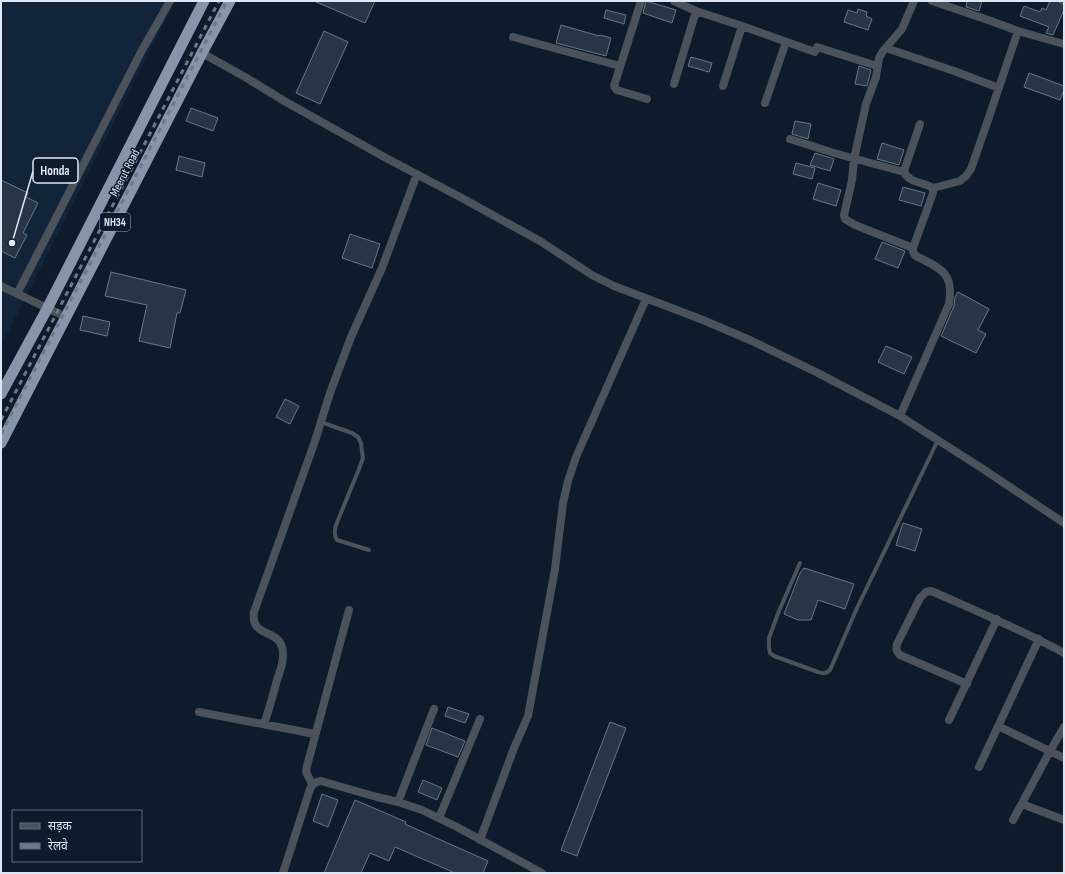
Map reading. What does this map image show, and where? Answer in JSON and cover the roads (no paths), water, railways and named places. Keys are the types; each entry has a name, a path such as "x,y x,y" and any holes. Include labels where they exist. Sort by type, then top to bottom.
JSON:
{"highway":[{"name":"Meerut Road","path":"1,394 47,308 204,1"},
{"name":"Meerut Road","path":"1,443 230,1"}],"street":[{"path":"17,294 140,52 170,1"},
{"path":"641,1 620,66 615,88 617,90 647,99"},
{"path":"674,1 696,11 786,42 877,66"},
{"path":"913,248 862,228 845,219 844,215 852,180 854,158 866,104 876,77 877,66 881,53 902,29 914,1"},
{"path":"932,1 1018,32 1063,41"},
{"path":"674,84 696,11"},
{"path":"723,86 742,26"},
{"path":"790,139 904,172 908,178 929,185 933,188 960,181 966,176 970,169 1018,32"},
{"path":"513,37 620,66"},
{"path":"765,103 786,42"},
{"path":"886,48 999,88"},
{"path":"202,53 386,158 540,241 592,275 614,286 703,320 752,341 818,373 900,416 1064,523"},
{"path":"904,172 920,124"},
{"path":"264,724 280,669 283,649 282,644 278,640 256,627 253,617 254,612 315,441 330,393 351,337 382,268 417,174"},
{"path":"900,416 949,304 951,292 950,283 946,275 940,269 916,256 913,252 913,248 933,193 933,188"},
{"path":"1,286 66,317"},
{"path":"480,840 514,748 528,716 555,569 568,481 579,450 646,299"},
{"path":"967,684 900,655 896,649 897,644 920,598 926,592 931,591 936,593 1039,639 1064,652"},
{"path":"312,784 306,772 307,766 349,610"},
{"path":"949,720 997,620"},
{"path":"979,767 1039,639"},
{"path":"398,802 434,709"},
{"path":"199,712 315,734"},
{"path":"439,818 480,719"},
{"path":"998,726 1064,758"},
{"path":"1013,820 1064,727"},
{"path":"283,873 312,784 321,781 422,810 457,827 542,873"},
{"path":"1022,804 1064,820"}],"lane":[{"path":"321,422 352,433 358,437 361,443 362,458 359,470 334,531 337,540 369,550"},
{"path":"800,563 769,638 770,653 774,656 823,674 830,670 857,608 938,440"}],"railway":[{"path":"1,420 219,1"},
{"path":"1,434 227,1"}],"place":[{"name":"Honda","path":"12,243"}]}
